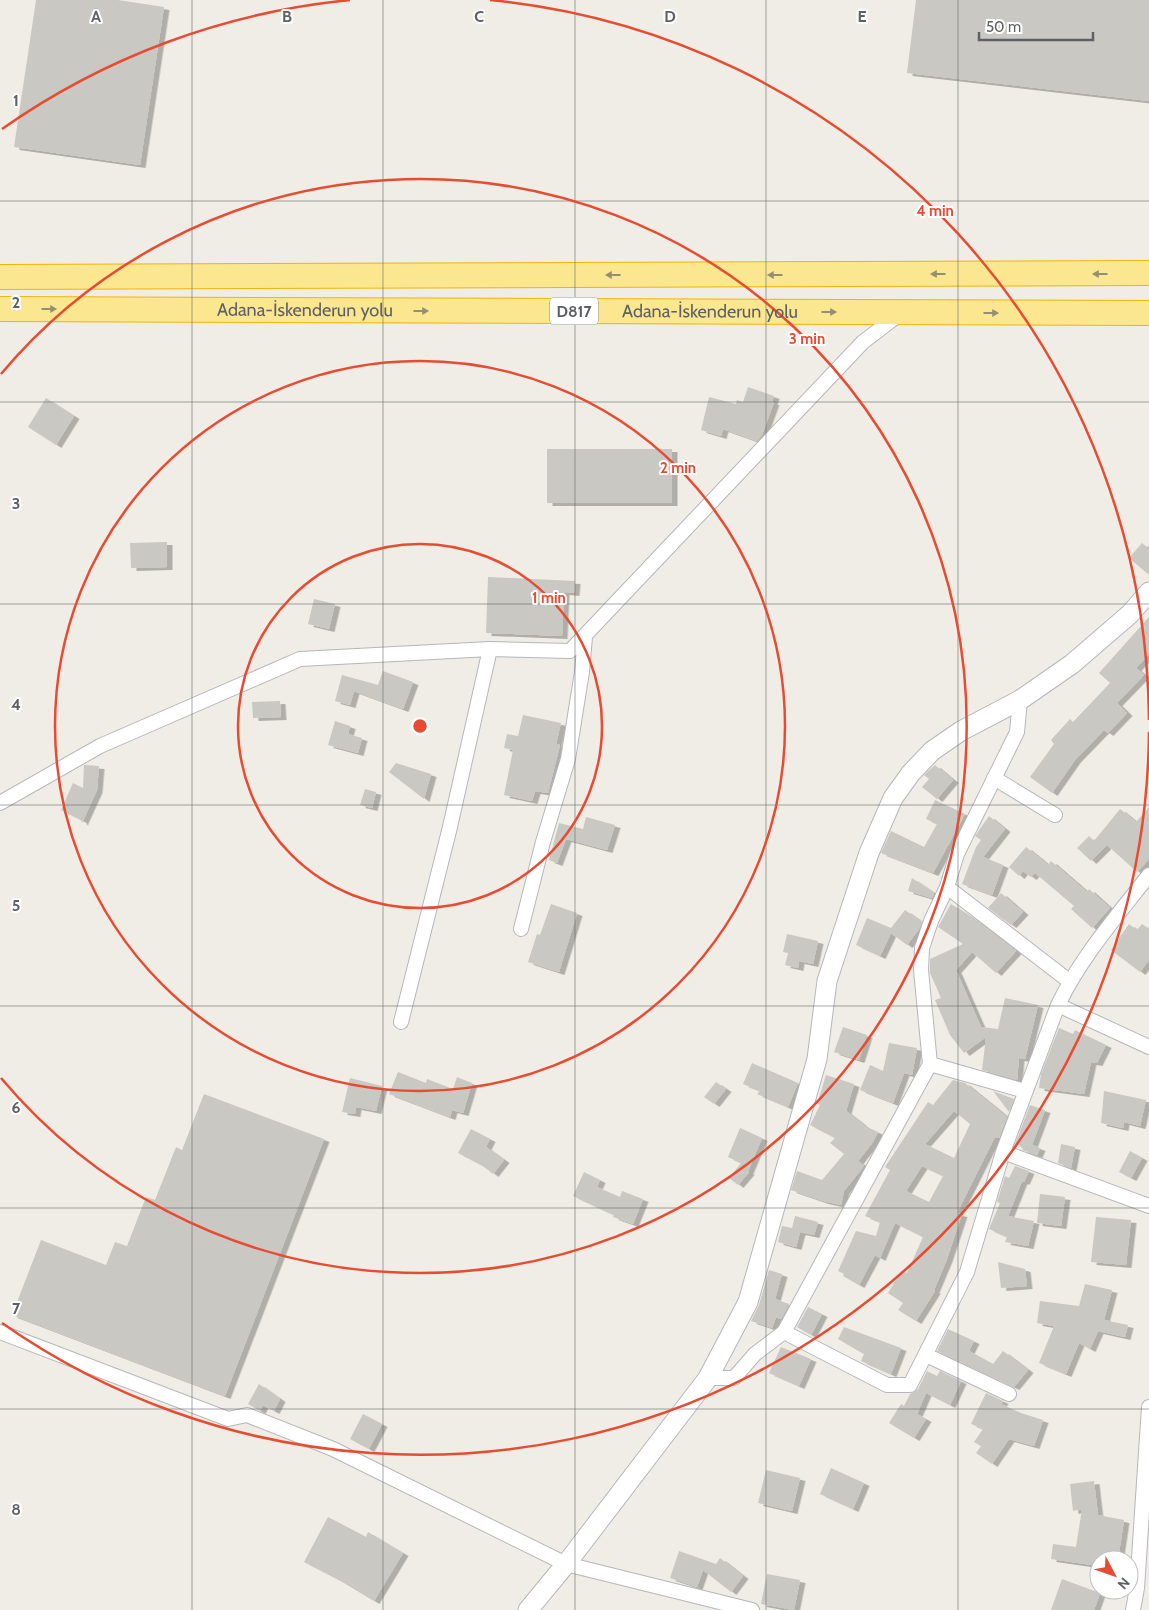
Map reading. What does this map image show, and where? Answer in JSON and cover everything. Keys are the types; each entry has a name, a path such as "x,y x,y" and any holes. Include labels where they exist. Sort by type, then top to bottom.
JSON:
{"highway":[{"name":"D817","path":"0,277 1149,273"},
{"name":"Adana-İskenderun yolu","path":"0,309 1149,314"}],"street":[{"path":"0,803 100,746 300,659 490,649 570,651 863,342 901,312"},
{"path":"528,1610 566,1564 708,1378 748,1302 818,1059 827,981 869,853 893,798 911,773 932,751 960,731 1020,700 1072,664 1130,614 1149,592"},
{"path":"521,929 543,842 568,758 582,672 585,637"},
{"path":"401,1022 450,827 490,649"},
{"path":"708,1378 734,1378 755,1354 784,1332 930,1064 921,970 922,948 931,921 947,887 957,854 1017,732 1020,700"},
{"path":"994,778 1054,815"},
{"path":"784,1332 887,1385 910,1385 967,1272 1003,1152 1058,1005 1069,981 1098,940 1149,875"},
{"path":"947,887 1069,981"},
{"path":"1058,1005 1149,1047"},
{"path":"930,1064 1025,1091"},
{"path":"1003,1152 1149,1206"},
{"path":"0,1332 228,1419 248,1415 333,1449 566,1564 752,1610"},
{"path":"926,1355 1009,1394"},
{"path":"1133,1610 1143,1585 1149,1407"}],"building":[{"path":"36,0 118,0 164,7 140,165 14,147"},
{"path":"916,0 1149,0 1149,101 907,73"},
{"path":"748,387 774,396 772,402 774,402 762,435 757,441 723,429 721,436 701,430 709,397 736,404 737,400 743,402"},
{"path":"46,398 74,416 56,445 28,427"},
{"path":"547,449 672,449 672,503 547,503"},
{"path":"167,542 167,567 131,568 130,543"},
{"path":"1142,543 1149,549 1149,575 1129,558"},
{"path":"488,577 575,581 574,593 564,592 562,636 486,633"},
{"path":"314,599 335,604 329,629 308,624"},
{"path":"1149,617 1149,654 1136,668 1144,675 1117,703 1127,713 1108,733 1104,730 1075,760 1052,793 1030,777 1054,744 1051,740 1070,719 1073,722 1110,683 1099,673"},
{"path":"383,671 413,682 403,709 354,691 350,705 335,701 342,675 378,685"},
{"path":"280,701 281,717 253,718 252,702"},
{"path":"523,715 561,723 556,744 560,745 548,793 535,791 532,801 504,795 513,750 504,748 507,734 518,736"},
{"path":"335,721 350,726 348,734 362,738 358,753 328,745"},
{"path":"396,763 431,774 424,799 389,772"},
{"path":"84,765 99,766 97,790 82,823 81,820 61,810 73,783 83,788"},
{"path":"935,765 953,780 937,799 922,787 929,779 924,775"},
{"path":"365,789 376,792 372,808 360,805"},
{"path":"935,800 965,814 933,873 881,853 891,831 924,847 937,824 926,819"},
{"path":"1149,807 1149,859 1137,872 1107,845 1091,861 1077,848 1089,836 1094,841 1120,809 1136,822"},
{"path":"989,816 1005,829 983,857 1003,865 992,895 962,884 976,847 981,840 975,836"},
{"path":"586,817 615,825 607,850 566,839 557,863 549,860 559,823 583,829"},
{"path":"1026,847 1048,865 1051,861 1087,892 1089,889 1110,908 1092,928 1071,909 1074,906 1035,873 1031,877 1023,871 1019,876 1009,867"},
{"path":"912,878 934,893 932,898 908,891"},
{"path":"1001,893 1023,912 1011,925 988,908"},
{"path":"551,904 577,913 559,972 528,962 537,934 540,935"},
{"path":"951,904 973,918 1016,951 996,973 972,952 956,970 981,1027 998,1029 1005,998 1038,1005 1025,1059 1019,1058 1017,1080 982,1070 986,1037 964,1053 950,1035 935,1000 941,998 930,973 930,959 963,944 938,927"},
{"path":"905,910 922,922 907,945 891,933 880,956 856,945 867,918 891,928"},
{"path":"1129,924 1137,930 1142,924 1149,929 1149,960 1140,972 1111,950"},
{"path":"787,934 818,941 813,964 799,961 798,968 785,965 788,953 783,952"},
{"path":"843,1027 867,1035 859,1060 834,1052"},
{"path":"1059,1028 1073,1034 1075,1030 1106,1045 1097,1063 1091,1062 1084,1094 1039,1088 1041,1074"},
{"path":"889,1043 917,1048 912,1075 904,1073 893,1103 860,1090 870,1065 883,1071"},
{"path":"752,1063 798,1083 788,1107 757,1094 760,1091 743,1084"},
{"path":"398,1072 426,1083 427,1079 453,1089 457,1077 472,1083 463,1113 452,1110 450,1117 389,1094"},
{"path":"826,1075 854,1084 846,1111 865,1126 878,1132 873,1142 858,1161 864,1166 844,1191 841,1205 791,1190 797,1171 822,1180 844,1154 830,1143 835,1138 810,1125 820,1105 817,1104"},
{"path":"350,1078 382,1086 376,1111 356,1107 355,1114 342,1112"},
{"path":"953,1080 965,1083 1007,1117 999,1138 995,1137 957,1213 962,1214 935,1291 916,1321 898,1310 903,1303 888,1293 902,1270 907,1273 923,1237 895,1223 880,1258 875,1255 859,1285 838,1271 856,1231 876,1236 880,1222 865,1216 890,1170 885,1167 928,1102 933,1105","holes":["954,1111 970,1124 954,1158 925,1144","922,1166 943,1176 929,1202 906,1191"]},
{"path":"716,1082 726,1089 714,1104 704,1097"},
{"path":"993,1091 1014,1099 1009,1112"},
{"path":"1104,1091 1146,1100 1140,1126 1124,1122 1123,1128 1101,1123"},
{"path":"204,1094 324,1139 225,1396 12,1315 41,1240 106,1265 115,1242 127,1246 146,1197 155,1200 176,1147 182,1150"},
{"path":"1030,1105 1045,1110 1032,1145 1040,1148 1037,1155 1022,1150 1024,1147 1015,1144"},
{"path":"740,1128 762,1138 749,1172 738,1185 729,1178 741,1163 728,1157"},
{"path":"471,1129 490,1139 486,1147 504,1160 493,1174 483,1166 458,1153"},
{"path":"1061,1144 1075,1147 1071,1168 1058,1163"},
{"path":"1130,1151 1142,1158 1131,1178 1119,1172"},
{"path":"1015,1166 1029,1171 1024,1182 1022,1181 1008,1216 1034,1221 1028,1246 1005,1242 1007,1237 989,1229 1000,1203 997,1202 1005,1176 1009,1178"},
{"path":"584,1172 600,1180 597,1187 620,1197 622,1191 643,1199 633,1224 613,1217 614,1215 573,1196"},
{"path":"1040,1194 1065,1197 1061,1226 1037,1223"},
{"path":"795,1216 818,1222 814,1235 800,1232 796,1247 778,1242 782,1226 792,1228"},
{"path":"1096,1217 1131,1220 1126,1265 1091,1262"},
{"path":"998,1262 1025,1269 1027,1286 1001,1288"},
{"path":"769,1270 782,1274 775,1299 789,1304 781,1319 776,1317 772,1328 751,1321 759,1305"},
{"path":"1085,1284 1112,1290 1104,1320 1128,1325 1125,1337 1098,1331 1090,1349 1079,1343 1066,1374 1039,1363 1054,1326 1037,1323 1040,1301 1079,1306"},
{"path":"808,1307 822,1314 811,1335 797,1327"},
{"path":"844,1327 901,1348 891,1374 861,1361 864,1354 838,1339"},
{"path":"948,1329 974,1341 969,1351 993,1364 1003,1351 1028,1370 1014,1387 937,1351"},
{"path":"781,1347 811,1359 799,1386 769,1373"},
{"path":"927,1371 937,1376 940,1371 961,1381 950,1405 926,1393 917,1414 926,1419 914,1438 889,1423 901,1404 904,1406 910,1394 918,1389"},
{"path":"259,1384 280,1399 274,1411 263,1405 260,1411 248,1404"},
{"path":"986,1393 1003,1401 1001,1404 1043,1420 1034,1446 1009,1439 992,1464 976,1453 981,1446 974,1442 983,1429 971,1424"},
{"path":"363,1414 382,1424 369,1449 350,1439"},
{"path":"831,1468 864,1483 853,1509 820,1494"},
{"path":"766,1470 800,1478 792,1511 758,1503"},
{"path":"1094,1481 1098,1515 1124,1520 1120,1550 1089,1550 1089,1565 1051,1559 1053,1544 1076,1547 1082,1509 1073,1511 1070,1484"},
{"path":"328,1517 366,1537 368,1532 403,1553 374,1601 304,1562"},
{"path":"679,1551 716,1564 720,1558 743,1576 731,1592 703,1570 697,1587 670,1578"},
{"path":"767,1574 800,1580 794,1610 761,1604"},
{"path":"1062,1579 1089,1589 1089,1600 1098,1600 1094,1610 1051,1610"}]}
